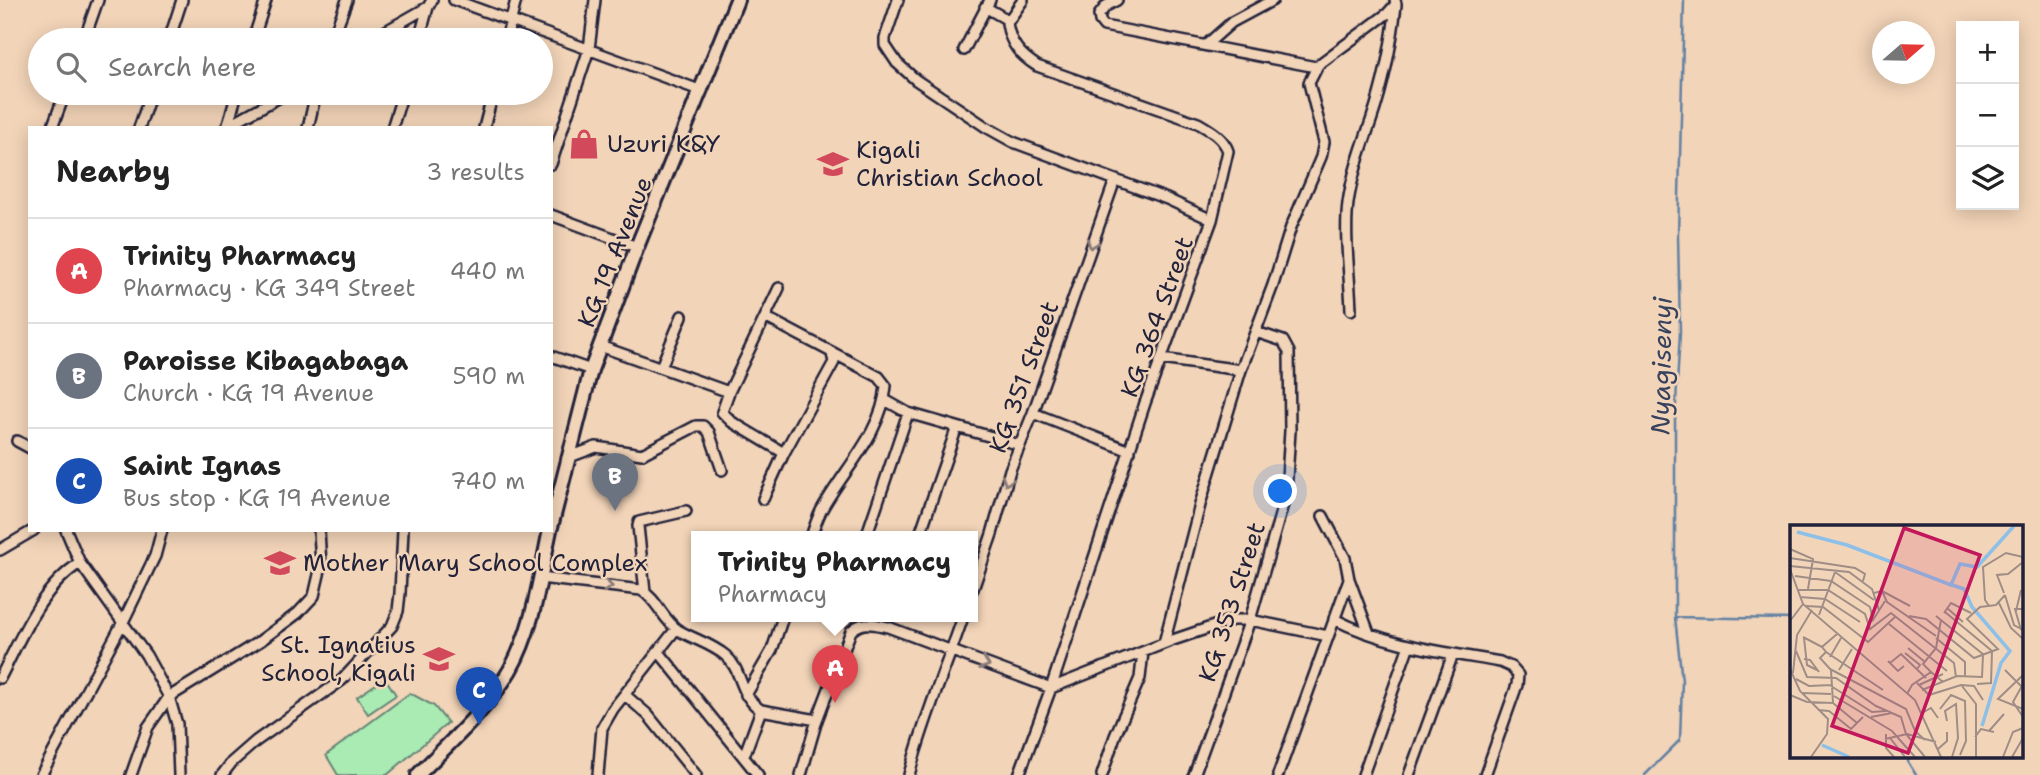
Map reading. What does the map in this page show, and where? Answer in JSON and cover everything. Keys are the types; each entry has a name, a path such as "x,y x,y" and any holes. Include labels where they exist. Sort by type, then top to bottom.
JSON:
{"main road":[{"name":"KG 19 Avenue","path":"553,519 591,370 637,247 737,0"},
{"name":"KG 19 Avenue","path":"418,775 486,705 511,668 531,617 550,532"}],"street":[{"path":"88,28 99,0"},
{"path":"173,28 181,0"},
{"path":"257,28 266,0"},
{"path":"336,28 347,0"},
{"path":"454,0 533,28"},
{"path":"509,28 516,0"},
{"path":"553,158 589,49 595,0"},
{"path":"898,0 885,45 897,63 916,80 1013,142 1167,199 1212,220"},
{"path":"964,50 987,2 1008,20 1023,0"},
{"path":"1117,0 1106,6 1099,15 1104,26 1317,67"},
{"path":"1206,45 1232,22 1273,0"},
{"path":"1164,643 1201,500 1241,370 1291,227 1321,157 1324,142 1309,83 1317,67 1388,13 1395,2"},
{"path":"1351,310 1348,203 1379,93 1393,32 1395,2"},
{"path":"390,28 430,4"},
{"path":"423,28 430,4"},
{"name":"KG 364 Street","path":"1008,20 1008,30 1017,51 1037,66 1198,123 1222,140 1228,151 1212,220 1161,359 1051,688 1019,775"},
{"path":"553,36 702,90"},
{"path":"53,126 61,105"},
{"path":"140,126 147,105"},
{"path":"227,126 233,105"},
{"path":"229,126 266,105"},
{"path":"308,126 313,105"},
{"path":"393,126 399,105"},
{"path":"485,126 490,105"},
{"name":"KG 351 Street","path":"978,574 1020,445 1115,180"},
{"path":"553,216 637,247"},
{"path":"779,288 722,409 725,418 785,453"},
{"path":"661,367 682,316"},
{"path":"765,317 879,377 886,386 885,400 866,442 821,512 813,531"},
{"name":"KG 353 Street","path":"1194,775 1250,620 1286,494 1290,430 1288,347 1283,341 1256,332"},
{"path":"600,346 729,392"},
{"path":"763,499 834,362 832,354"},
{"path":"553,357 591,370"},
{"path":"1161,359 1241,370"},
{"path":"885,400 908,413 1020,445"},
{"path":"868,531 908,413"},
{"path":"1033,413 1130,451"},
{"path":"567,458 596,447 642,454 696,426 703,426 709,432 722,470"},
{"path":"921,531 957,426"},
{"path":"17,442 28,448"},
{"path":"686,511 639,522 645,592 676,629 727,657 746,695 761,710 817,720"},
{"path":"1323,516 1345,558 1349,579 1369,633"},
{"path":"0,550 31,532"},
{"path":"67,532 80,563 146,655 169,696 177,724 179,775"},
{"path":"41,775 123,622 155,556 161,532"},
{"path":"131,775 148,727 169,696 260,641 307,605 314,596 319,582 319,532"},
{"path":"222,775 232,762 256,741 342,680 392,626 398,611 403,532"},
{"path":"0,678 53,584 80,563"},
{"path":"540,578 645,592"},
{"path":"1278,775 1349,579"},
{"path":"1334,619 1409,645 1500,662 1511,667 1518,675 1517,685 1485,775"},
{"path":"801,775 817,720 851,631 857,625 865,623 888,627 1051,688 1164,643 1232,620 1250,620 1328,636"},
{"path":"746,695 772,650 781,622"},
{"path":"888,627 890,622"},
{"path":"909,775 932,697 941,683 961,622"},
{"path":"598,775 602,728 676,629"},
{"path":"1363,775 1409,645"},
{"path":"659,652 758,775"},
{"path":"1102,775 1115,736 1140,678 1143,652"},
{"path":"1409,775 1453,654"},
{"path":"625,695 648,715 696,775"},
{"path":"744,757 761,710"}],"green space":[{"path":"385,678 396,695 368,714 357,697"},
{"path":"410,693 434,706 448,723 387,775 338,775 326,755"}],"waterway":[{"name":"Nyagisenyi","path":"1684,0 1678,235 1680,332 1675,420 1675,617 1790,619"},
{"path":"1645,775 1680,740 1682,681 1675,617"},
{"name":"Nyagisenyi","path":"1909,758 1908,762 1916,775"}],"place":[{"name":"Uzuri K&Y","path":"584,144"},
{"name":"Kigali Christian School","path":"833,164"},
{"name":"Paroisse Kibagabaga","path":"615,511"},
{"name":"Mother Mary School Complex","path":"280,563"},
{"name":"St. Ignatius School, Kigali","path":"439,659"},
{"name":"Trinity Pharmacy","path":"835,703"},
{"name":"Saint Ignas","path":"479,725"}]}
